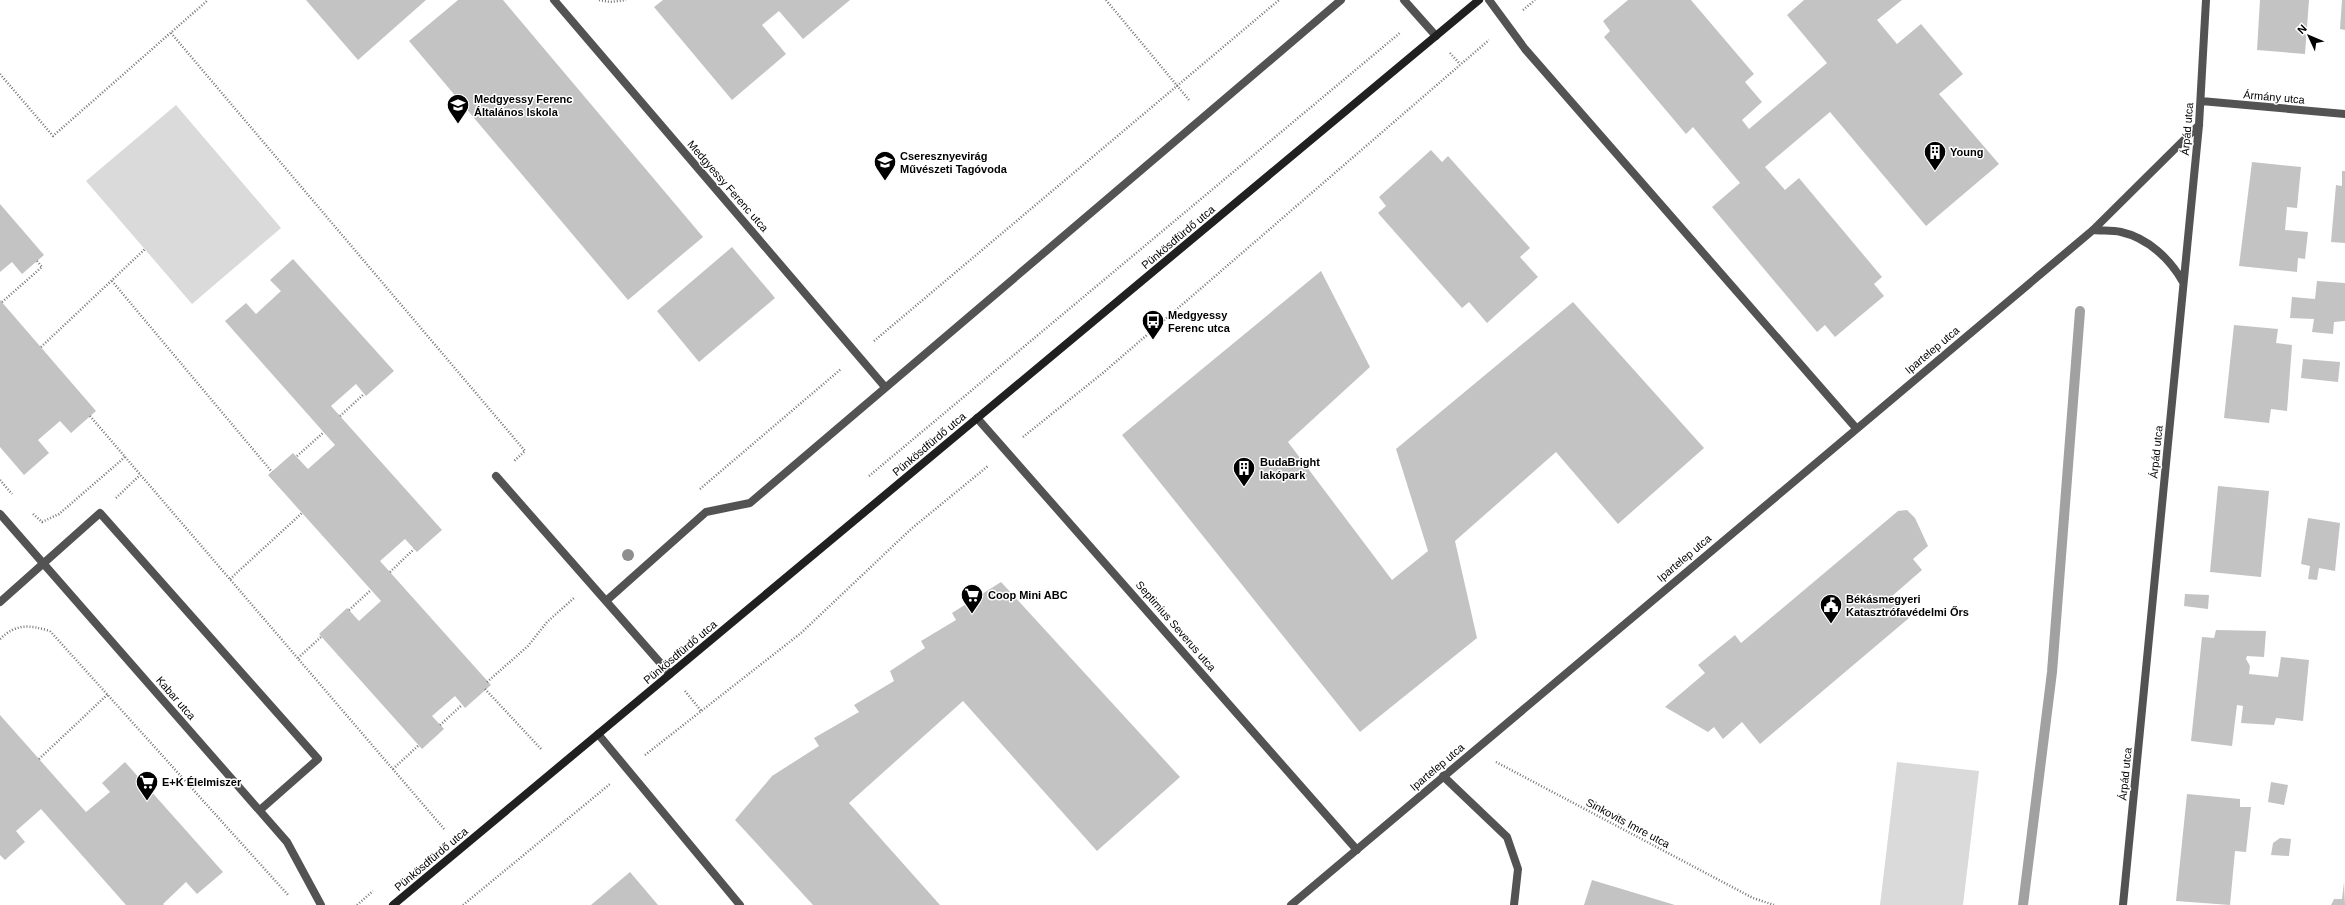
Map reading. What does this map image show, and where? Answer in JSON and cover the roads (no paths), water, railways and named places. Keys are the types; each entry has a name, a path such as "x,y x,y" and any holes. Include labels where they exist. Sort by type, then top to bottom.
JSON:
{"street":[{"name":"Medgyessy Ferenc utca","path":"554,0 885,387"},
{"path":"606,601 706,512 750,503 885,387 1205,118 1341,0"},
{"path":"1404,0 1436,36"},
{"name":"Pünkösdfürdő utca","path":"393,905 1479,0"},
{"path":"1489,0 1525,49 1856,428"},
{"name":"Árpád utca","path":"2123,905 2199,125 2206,0"},
{"name":"Ármány utca","path":"2201,101 2345,114"},
{"name":"Ipartelep utca","path":"1291,905 2093,230 2199,125"},
{"path":"2093,230 2122,232 2153,247 2172,263 2184,282"},
{"name":"Septimius Severus utca","path":"977,418 1357,850"},
{"path":"496,476 670,674"},
{"path":"0,602 100,513 318,759 260,810"},
{"name":"Kabar utca","path":"0,514 42,564 287,842 321,905"},
{"path":"598,734 740,905"},
{"path":"1443,776 1507,837 1518,869 1514,905"}],"waterway":[{"path":"2023,905 2052,672 2080,311"}],"place":[{"name":"Medgyessy Ferenc Általános Iskola","path":"458,124"},
{"name":"Young","path":"1935,172"},
{"name":"Cseresznyevirág Művészeti Tagóvoda","path":"885,182"},
{"name":"Medgyessy Ferenc utca","path":"1153,340"},
{"name":"BudaBright lakópark","path":"1244,488"},
{"name":"Coop Mini ABC","path":"972,614"},
{"name":"Békásmegyeri Katasztrófavédelmi Őrs","path":"1831,624"},
{"name":"E+K Élelmiszer","path":"147,802"}]}
